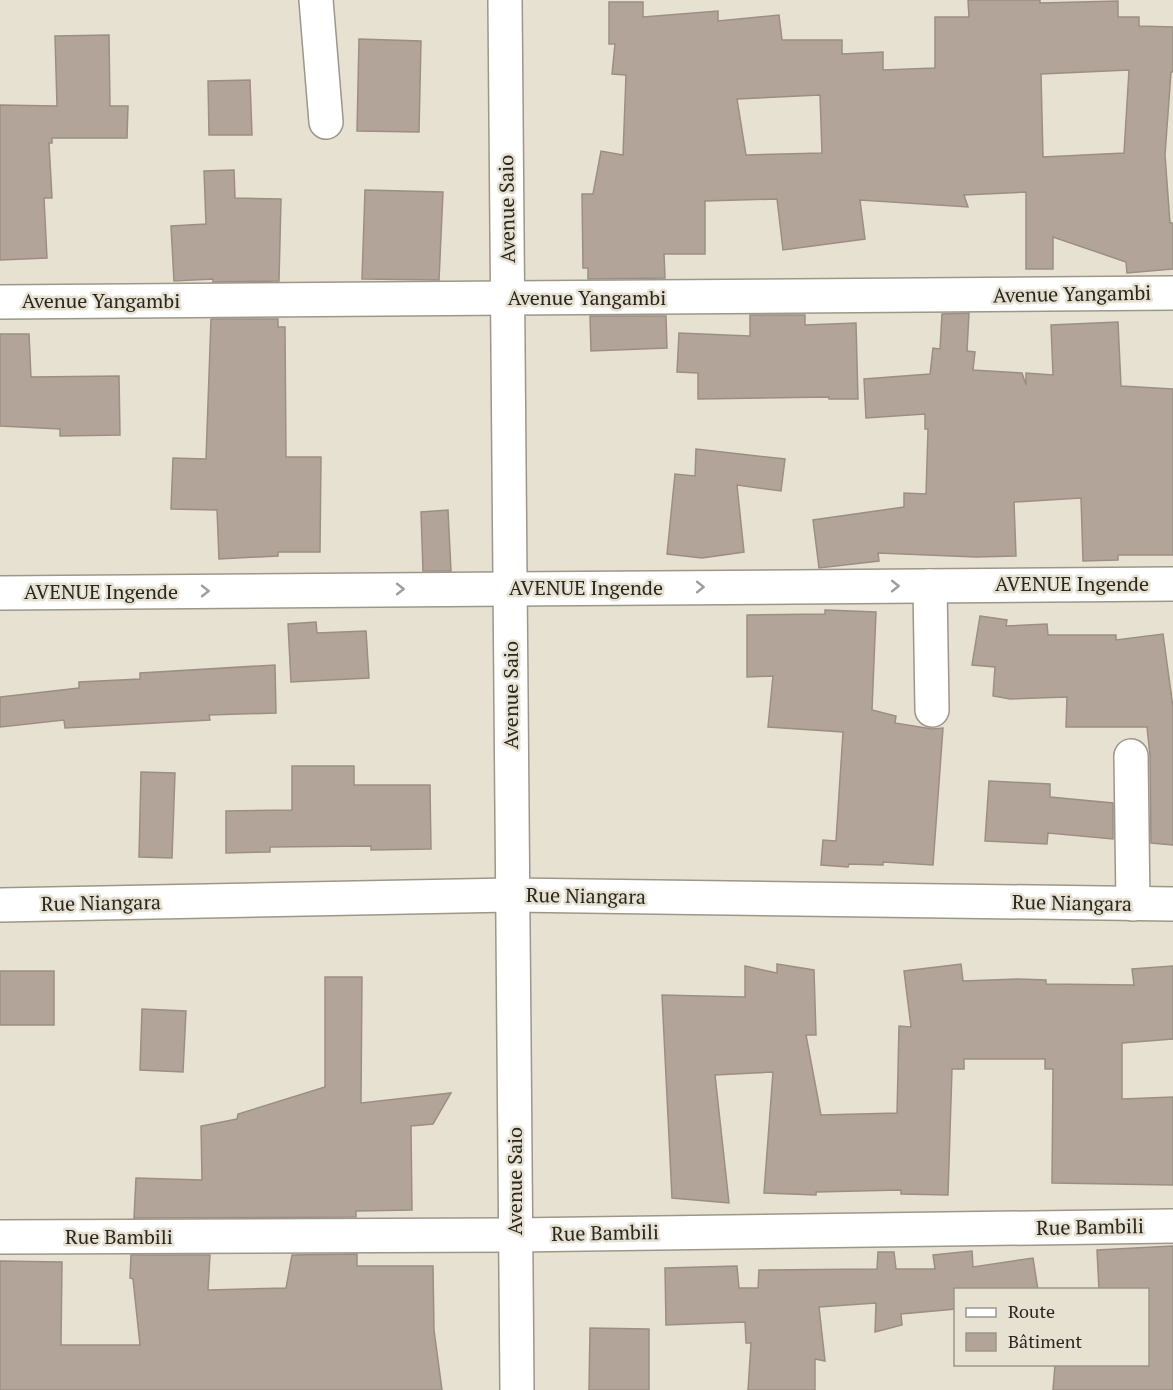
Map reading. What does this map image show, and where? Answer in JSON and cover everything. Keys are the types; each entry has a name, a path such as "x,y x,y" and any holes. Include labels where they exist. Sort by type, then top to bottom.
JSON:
{"street":[{"path":"316,0 326,122"},
{"name":"Avenue Saio","path":"505,0 517,1390"},
{"name":"Avenue Yangambi","path":"0,302 1173,293"},
{"name":"AVENUE Ingende","path":"0,593 1173,584"},
{"path":"930,586 932,710"},
{"path":"1131,756 1133,904"},
{"name":"Rue Niangara","path":"0,905 513,895 1173,904"},
{"name":"Rue Bambili","path":"0,1237 515,1235 1173,1226"}],"building":[{"path":"968,0 1040,0 1040,3 1118,1 1118,17 1139,17 1139,26 1173,27 1173,72 1171,72 1165,155 1170,223 1173,223 1173,269 1127,273 1126,262 1053,237 1053,269 1026,269 1026,192 964,195 968,207 860,200 865,239 783,250 777,199 705,201 705,254 664,254 665,278 588,279 588,268 583,268 582,194 593,194 601,151 623,155 626,75 612,74 615,44 609,44 609,2 643,2 643,17 718,11 718,21 779,15 782,40 842,40 842,54 883,52 883,70 935,68 935,17 969,17","holes":["1129,70 1124,153 1043,157 1041,74","820,95 822,153 746,155 737,99"]},
{"path":"109,35 110,106 128,106 127,138 52,138 52,143 49,143 52,198 44,198 47,258 0,260 0,105 57,106 55,36"},
{"path":"359,39 421,41 419,132 357,131"},
{"path":"250,80 252,135 209,135 208,81"},
{"path":"234,170 235,198 281,199 279,281 213,282 213,279 174,281 171,226 206,224 204,171"},
{"path":"365,190 443,192 439,280 362,279"},
{"path":"969,313 967,351 975,352 973,370 1022,373 1026,385 1026,373 1053,375 1051,325 1118,322 1121,386 1173,389 1173,555 1118,555 1118,560 1083,561 1081,498 1014,502 1016,556 976,557 878,553 879,561 819,568 813,520 904,507 904,493 926,494 928,429 925,429 925,414 866,418 864,379 930,374 933,348 940,349 942,314"},
{"path":"750,315 805,315 805,325 856,323 858,399 829,399 829,397 698,399 698,373 677,372 679,333 750,336"},
{"path":"590,316 666,316 667,348 591,351"},
{"path":"211,319 278,319 278,327 285,327 286,457 321,457 320,552 278,552 278,556 219,559 217,510 171,509 173,458 206,459"},
{"path":"0,334 29,334 31,377 119,376 120,435 60,436 60,429 0,426"},
{"path":"696,449 785,459 781,491 737,485 744,552 702,558 667,554 675,474 695,476"},
{"path":"448,510 451,571 423,571 421,512"},
{"path":"825,610 876,612 872,710 896,716 895,723 932,729 943,728 933,865 883,862 883,865 849,864 848,867 821,865 823,840 836,841 843,732 768,727 773,676 747,677 747,615 825,614"},
{"path":"980,616 1007,620 1006,626 1047,624 1048,635 1116,635 1116,640 1163,634 1173,707 1173,845 1151,843 1150,756 1147,727 1066,727 1067,697 1010,699 993,696 995,667 972,665"},
{"path":"316,622 317,633 366,631 369,678 291,682 288,624"},
{"path":"275,665 276,713 209,715 210,720 65,728 64,720 0,727 0,697 79,688 79,682 140,679 140,673"},
{"path":"292,766 354,766 354,785 430,785 431,849 371,850 371,846 270,847 270,852 226,853 226,811 292,810"},
{"path":"141,772 175,773 172,858 139,857"},
{"path":"989,781 1050,784 1050,797 1113,803 1113,839 1048,833 1047,844 985,841"},
{"path":"777,964 814,970 816,1035 806,1035 821,1115 897,1113 899,1026 911,1027 904,971 961,964 963,981 1019,979 1046,980 1046,984 1134,985 1132,969 1173,966 1173,1039 1122,1043 1122,1099 1173,1097 1173,1185 1052,1183 1053,1069 1045,1069 1045,1059 964,1059 964,1069 952,1069 948,1195 901,1194 901,1190 816,1192 816,1195 764,1193 773,1072 715,1075 729,1203 672,1198 662,995 745,997 745,966 777,973"},
{"path":"0,971 54,971 54,1025 0,1025"},
{"path":"325,977 362,977 361,1103 451,1093 433,1124 411,1126 412,1210 356,1211 356,1217 134,1218 136,1178 202,1180 201,1126 237,1119 238,1114 325,1087"},
{"path":"142,1009 186,1011 183,1072 140,1070"},
{"path":"1173,1246 1173,1390 1053,1390 1055,1366 1149,1366 1149,1288 1099,1288 1097,1250"},
{"path":"972,1251 973,1267 1033,1258 1038,1288 954,1288 954,1309 901,1314 902,1325 875,1332 876,1303 819,1307 825,1361 815,1359 815,1390 748,1390 751,1343 746,1343 745,1322 666,1325 665,1268 737,1266 739,1288 758,1288 759,1270 877,1269 878,1252 894,1252 896,1269 935,1269 933,1255"},
{"path":"357,1254 357,1266 433,1266 434,1330 442,1390 0,1390 0,1261 62,1262 61,1345 140,1345 133,1279 130,1278 131,1255 210,1255 208,1290 286,1288 292,1255"},
{"path":"590,1328 649,1329 649,1390 589,1390"}]}
